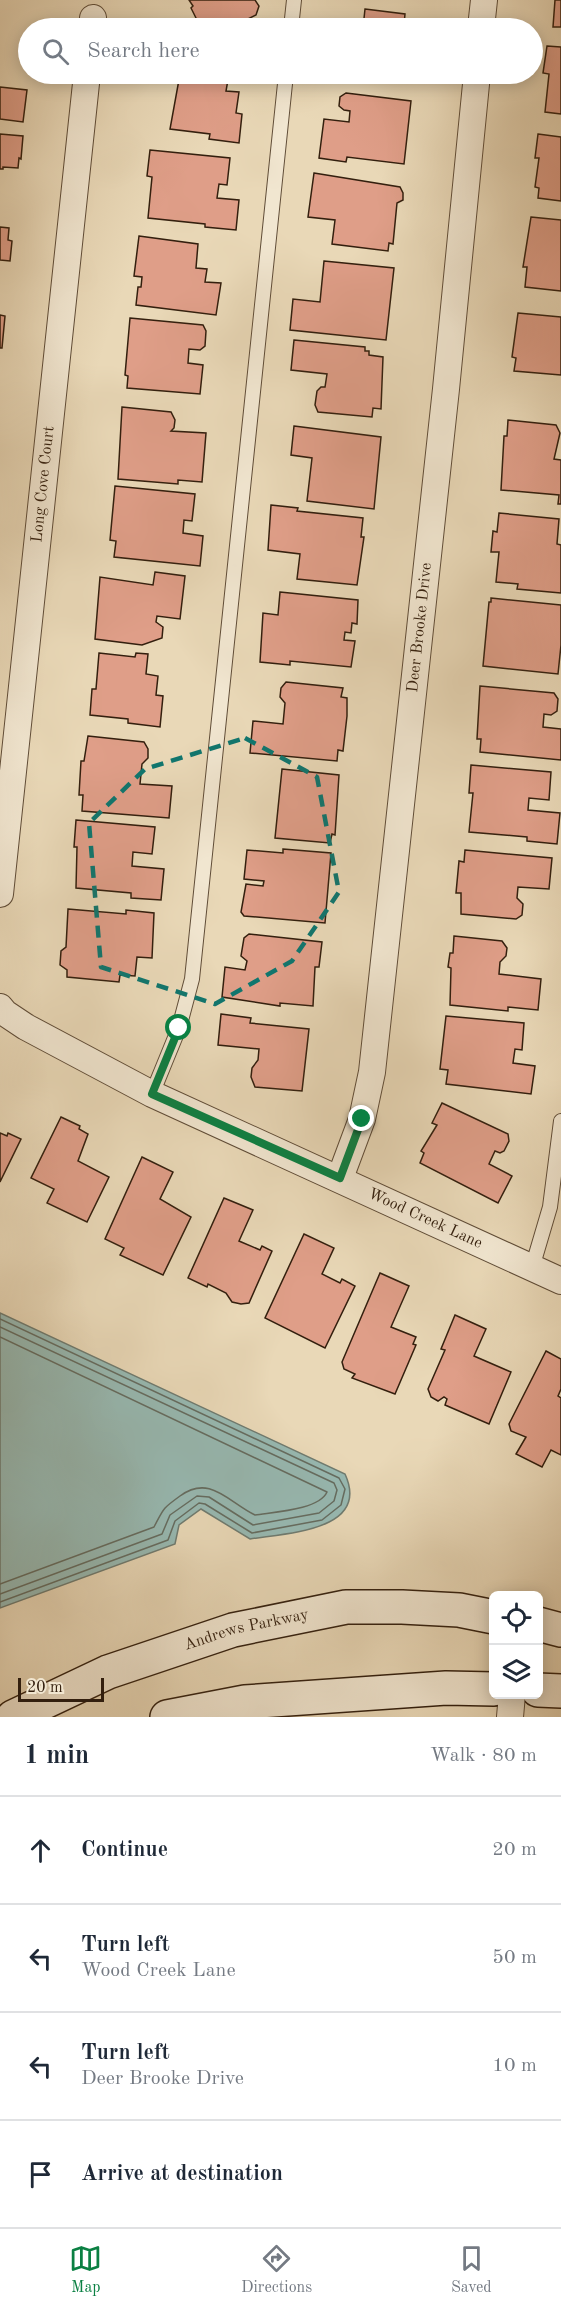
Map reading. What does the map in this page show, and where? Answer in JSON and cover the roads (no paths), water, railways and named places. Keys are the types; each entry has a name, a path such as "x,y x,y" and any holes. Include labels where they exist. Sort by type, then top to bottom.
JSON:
{"street":[{"path":"482,18 484,0"},
{"name":"Long Cove Court","path":"0,894 86,84"},
{"name":"Deer Brooke Drive","path":"340,1178 362,1119 372,1072 476,84"},
{"name":"Wood Creek Lane","path":"0,1007 4,1013 26,1027 152,1094 561,1281"},
{"name":"Andrews Parkway","path":"13,1717 108,1672 233,1629 346,1607 459,1610 489,1616"},
{"path":"543,1625 561,1630"},
{"path":"167,1717 245,1702 446,1688 489,1689"},
{"path":"543,1690 561,1691"},
{"path":"510,1717 512,1699"}],"lane":[{"path":"292,18 294,0"},
{"path":"152,1094 179,1028 192,979 285,84"},
{"path":"532,1268 550,1207 561,1120"}],"water":[{"path":"0,1313 345,1474 350,1493 346,1507 336,1518 321,1526 250,1539 201,1509 179,1525 175,1544 0,1608"}]}
